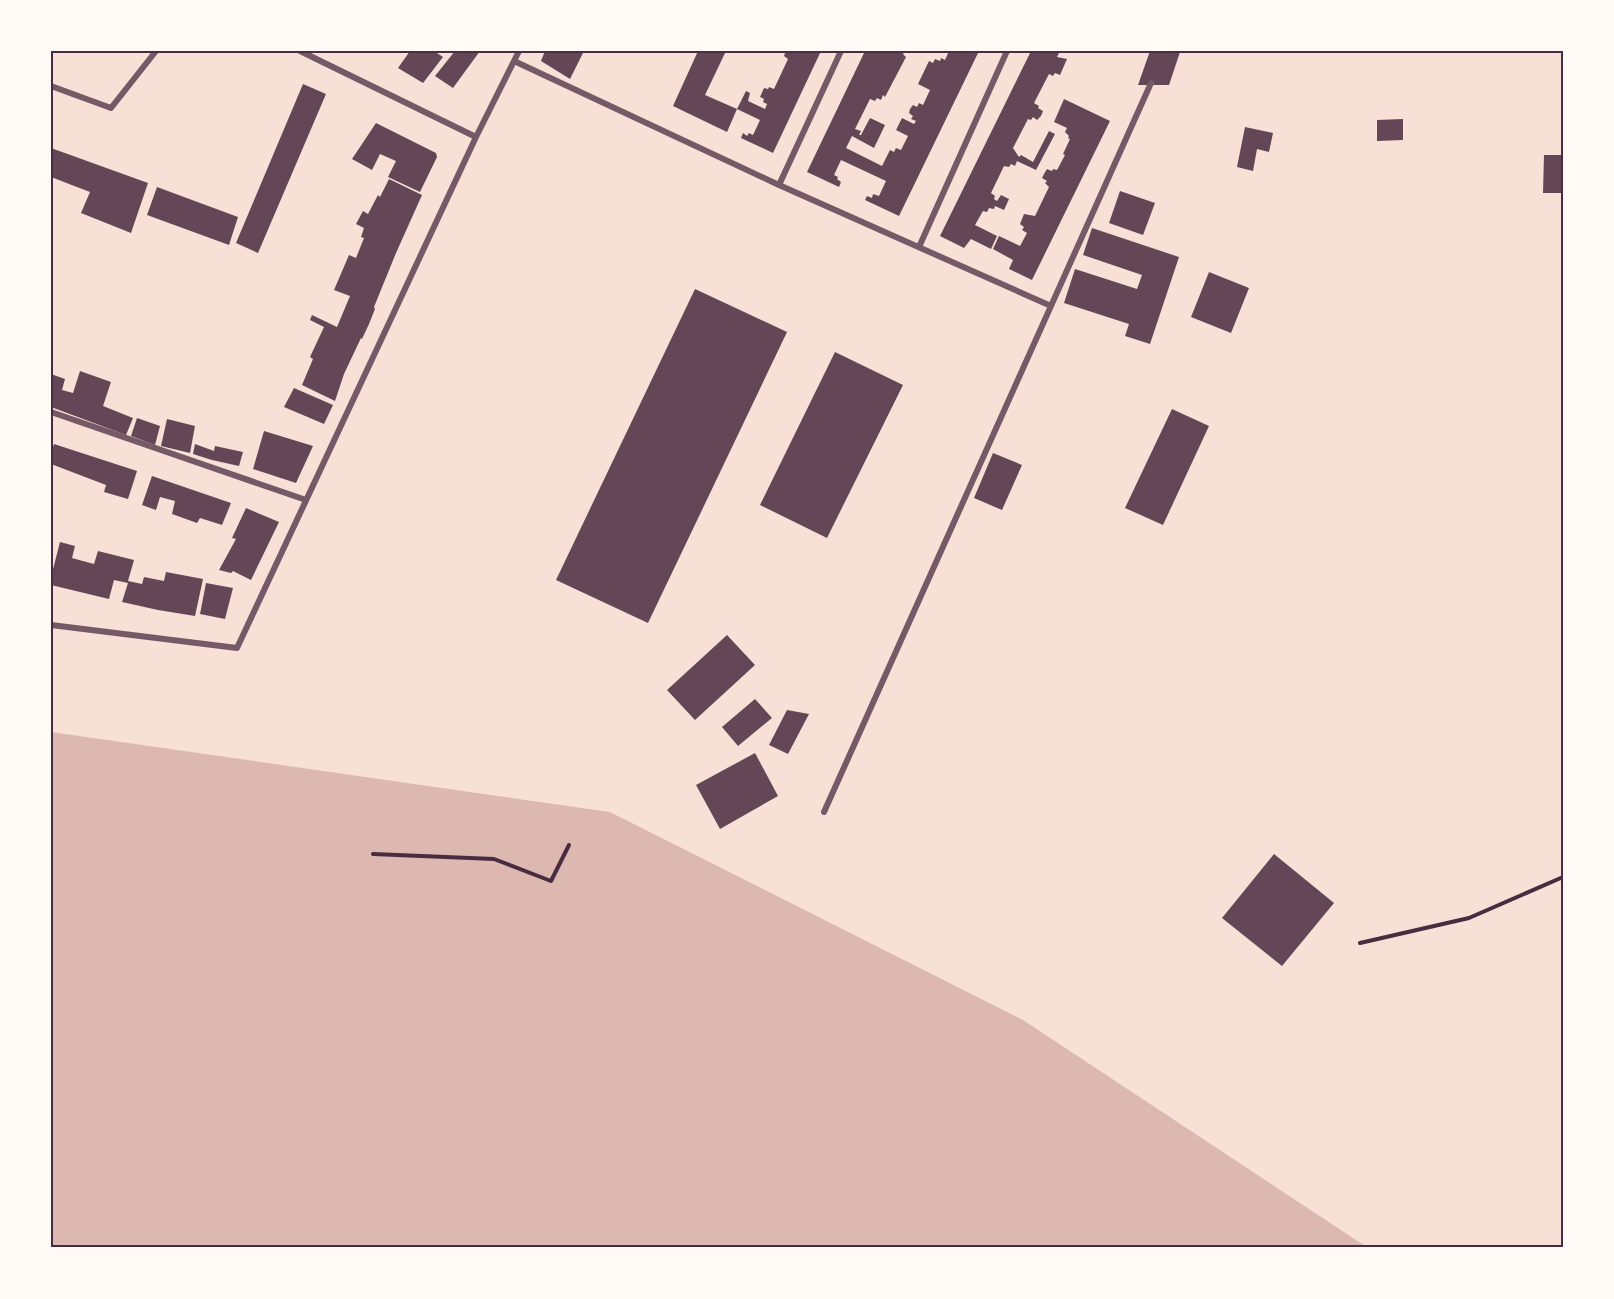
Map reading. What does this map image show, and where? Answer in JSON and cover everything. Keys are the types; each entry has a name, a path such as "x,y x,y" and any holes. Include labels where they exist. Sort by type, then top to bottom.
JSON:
{"street":[{"path":"51,86 111,108 156,51"},
{"path":"300,51 476,137"},
{"path":"51,625 237,648 476,137 519,51"},
{"path":"779,185 841,51"},
{"path":"919,247 1008,51"},
{"path":"514,61 779,185 1051,306"},
{"path":"824,812 1151,83"},
{"path":"51,412 306,500"}],"path":[{"path":"373,854 494,860 551,880 569,845"},
{"path":"1360,943 1469,918 1563,877"}],"shaded area":[{"path":"51,732 610,812 1023,1020 1368,1248 51,1248"}],"building":[{"path":"410,51 434,51 443,57 423,83 398,68"},
{"path":"455,51 480,51 453,88 435,76"},
{"path":"545,51 584,51 570,79 541,61"},
{"path":"698,51 726,51 705,95 737,109 727,132 673,106"},
{"path":"782,51 821,51 773,153 741,138 743,133 747,136 749,133 753,135 760,120 737,109 746,91 750,93 748,101 765,109 767,104 760,97 764,88 774,89 788,59"},
{"path":"865,51 905,51 903,54 906,57 885,97 883,95 881,100 877,98 875,101 870,99 855,129 861,131 859,135 861,135 870,118 885,125 874,148 852,136 846,148 882,166 890,150 894,152 896,148 901,150 908,136 896,130 902,118 914,124 916,121 911,119 913,116 909,113 910,109 913,105 917,107 919,103 923,105 930,90 918,84 929,61 933,63 935,59 940,61 941,58 945,60 949,51 979,51 899,216 865,200 867,196 872,198 873,194 879,196 886,181 841,160 834,175 841,182 839,187 807,172"},
{"path":"1031,51 1060,51 1057,57 1067,59 1060,75 1049,74 1034,103 1043,111 1041,116 1037,120 1033,117 1031,120 1028,119 1013,148 1019,157 1021,155 1033,162 1049,131 1055,134 1036,170 1017,161 1015,166 1011,164 1009,167 1004,166 991,193 997,201 1001,195 1009,199 1004,210 995,206 994,209 989,208 987,212 983,211 975,225 997,236 991,249 971,239 964,248 940,236"},
{"path":"1150,51 1180,52 1169,85 1138,85"},
{"path":"303,84 326,94 258,253 236,243"},
{"path":"1064,99 1110,121 1032,280 1009,269 1013,260 993,249 999,236 1020,246 1027,233 1022,230 1024,227 1020,224 1024,214 1035,216 1049,187 1045,183 1047,181 1042,178 1047,169 1057,170 1065,155 1063,154 1070,139 1065,132 1067,128 1054,122"},
{"path":"1403,119 1403,140 1377,141 1377,120"},
{"path":"376,123 436,153 437,157 420,192 388,177 396,161 380,154 372,170 352,159"},
{"path":"1245,127 1273,133 1269,152 1257,149 1253,171 1237,167"},
{"path":"51,148 148,183 131,233 81,213 90,192 51,177"},
{"path":"1544,155 1563,155 1563,193 1543,193"},
{"path":"389,179 422,195 396,253 369,324 344,374 335,401 302,385 313,359 310,357 324,327 310,320 312,315 337,327 350,296 334,290 349,255 356,258 364,238 361,237 364,228 356,224 363,211 368,214"},
{"path":"157,187 238,217 229,245 147,215"},
{"path":"1120,191 1155,203 1143,235 1109,223"},
{"path":"1092,228 1179,257 1150,344 1125,336 1129,324 1064,303 1075,269 1137,289 1142,275 1083,255"},
{"path":"1209,272 1249,288 1231,333 1191,317"},
{"path":"695,289 787,332 648,623 556,580"},
{"path":"835,352 903,385 827,538 760,505"},
{"path":"80,371 111,382 103,406 133,418 126,435 51,407 51,374 65,379 62,390 73,393"},
{"path":"294,388 333,405 324,424 284,407"},
{"path":"1172,409 1209,426 1163,525 1125,508"},
{"path":"137,418 160,426 155,445 131,436"},
{"path":"167,419 195,426 190,453 161,446"},
{"path":"264,431 313,446 296,483 253,469"},
{"path":"54,444 137,471 128,499 104,492 106,485 51,464"},
{"path":"195,444 214,451 215,446 243,452 239,466 193,454"},
{"path":"993,453 1022,465 1002,510 974,498"},
{"path":"152,476 231,503 222,525 200,518 197,523 172,514 175,501 160,497 156,510 142,505"},
{"path":"246,508 279,522 251,580 233,571 231,573 219,570 236,539 232,538"},
{"path":"60,542 75,546 72,558 94,564 98,551 134,560 128,581 142,584 144,577 164,581 166,572 203,579 195,616 122,602 128,583 114,580 109,599 51,585"},
{"path":"206,583 233,588 225,619 200,614"},
{"path":"727,635 755,665 695,720 667,690"},
{"path":"755,699 772,718 738,746 722,727"},
{"path":"787,710 809,714 788,754 769,745"},
{"path":"755,753 778,796 720,829 696,785"},
{"path":"1274,854 1334,903 1282,966 1222,918"}]}
